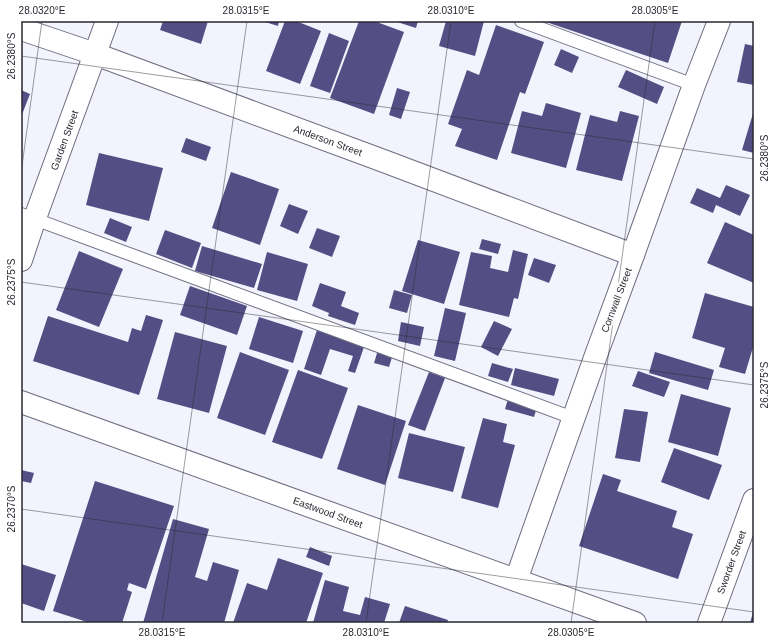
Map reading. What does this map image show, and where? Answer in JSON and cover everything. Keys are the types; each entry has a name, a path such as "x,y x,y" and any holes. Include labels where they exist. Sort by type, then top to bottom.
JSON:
{"street":[{"name":"Garden Street","path":"21,260 28,216 95,54 107,21"},
{"name":"Cornwall Street","path":"516,580 573,418 694,85 719,21"},
{"name":"Anderson Street","path":"21,29 95,54 633,255"},
{"name":"Eastwood Street","path":"21,402 635,623"},
{"name":"Sworder Street","path":"709,623 754,500"}],"lane":[{"path":"521,21 694,85"},
{"path":"28,216 573,418"}],"building":[{"path":"163,21 208,21 201,44 160,30"},
{"path":"262,21 279,21 278,26"},
{"path":"285,21 296,21 321,31 300,84 266,71"},
{"path":"359,21 374,21 404,32 374,114 330,98"},
{"path":"394,21 418,21 416,28"},
{"path":"446,21 484,21 475,56 439,46"},
{"path":"543,21 682,21 668,63"},
{"path":"496,25 544,42 525,94 520,92 497,160 455,146 462,129 448,124 467,70 479,75"},
{"path":"329,33 349,41 330,93 310,86"},
{"path":"745,44 754,46 754,85 737,82"},
{"path":"561,49 579,57 572,73 554,65"},
{"path":"626,70 664,87 657,104 618,87"},
{"path":"397,88 410,92 401,119 389,115"},
{"path":"21,90 30,94 21,117"},
{"path":"546,103 581,113 566,168 511,153 522,111 542,116"},
{"path":"754,110 754,153 742,150"},
{"path":"620,111 639,116 622,181 576,170 590,115 617,122"},
{"path":"186,138 211,147 206,161 181,152"},
{"path":"99,153 163,168 149,221 86,205"},
{"path":"231,172 279,189 260,245 212,228"},
{"path":"726,185 750,195 740,216 716,205 713,213 690,203 697,188 720,198"},
{"path":"289,204 308,211 298,234 280,226"},
{"path":"110,218 132,227 126,242 104,233"},
{"path":"725,222 754,235 754,283 707,263"},
{"path":"317,228 340,236 332,257 309,248"},
{"path":"165,230 201,243 192,268 156,254"},
{"path":"482,239 501,244 498,254 479,249"},
{"path":"418,240 460,252 444,304 402,291"},
{"path":"202,246 262,264 254,288 195,271"},
{"path":"513,250 528,254 518,299 514,298 509,317 459,305 471,252 492,256 490,268 508,272"},
{"path":"79,251 123,269 99,327 56,310"},
{"path":"267,252 308,264 297,301 257,290"},
{"path":"534,258 556,265 549,283 528,275"},
{"path":"320,283 346,292 341,306 359,313 355,325 328,316 329,313 312,306"},
{"path":"190,286 247,306 237,335 180,315"},
{"path":"394,290 412,295 407,313 389,308"},
{"path":"705,293 754,307 754,344 745,374 719,367 725,348 692,338"},
{"path":"445,308 466,313 455,361 434,356"},
{"path":"146,315 163,320 139,395 33,361 48,316 128,342 132,328 141,331"},
{"path":"259,317 303,331 293,363 249,349"},
{"path":"494,321 512,329 498,356 481,347"},
{"path":"401,322 424,327 420,346 398,341"},
{"path":"317,330 364,347 355,373 348,371 353,356 330,349 321,375 304,369"},
{"path":"175,332 227,346 209,413 157,399"},
{"path":"378,350 393,354 389,367 374,363"},
{"path":"240,352 289,370 265,435 217,418"},
{"path":"655,352 714,370 708,390 649,373"},
{"path":"492,363 513,369 508,382 488,376"},
{"path":"515,368 559,379 554,396 511,385"},
{"path":"298,370 348,388 322,459 272,442"},
{"path":"638,371 670,382 664,397 632,386"},
{"path":"429,372 445,378 425,431 408,425"},
{"path":"681,394 731,408 718,456 668,442"},
{"path":"508,399 537,407 534,417 505,409"},
{"path":"358,405 406,421 385,485 337,469"},
{"path":"624,409 648,412 640,462 615,458"},
{"path":"483,418 507,424 503,442 515,445 498,508 461,498"},
{"path":"409,433 465,447 453,492 398,478"},
{"path":"674,448 722,465 709,500 661,482"},
{"path":"21,470 34,473 31,483 21,481"},
{"path":"603,474 621,480 617,491 677,511 672,527 693,534 678,579 579,546"},
{"path":"95,481 174,506 146,589 129,583 127,590 132,592 122,623 90,623 53,611"},
{"path":"173,519 209,529 195,577 207,581 213,562 239,570 224,623 143,623"},
{"path":"310,547 332,556 329,566 306,557"},
{"path":"278,558 323,573 306,623 233,623 247,583 267,590"},
{"path":"21,564 56,575 44,611 21,603"},
{"path":"325,580 349,587 343,611 360,615 365,597 390,604 384,623 313,623"},
{"path":"405,606 448,620 447,623 399,623"},
{"path":"754,609 754,623 750,623"}]}
